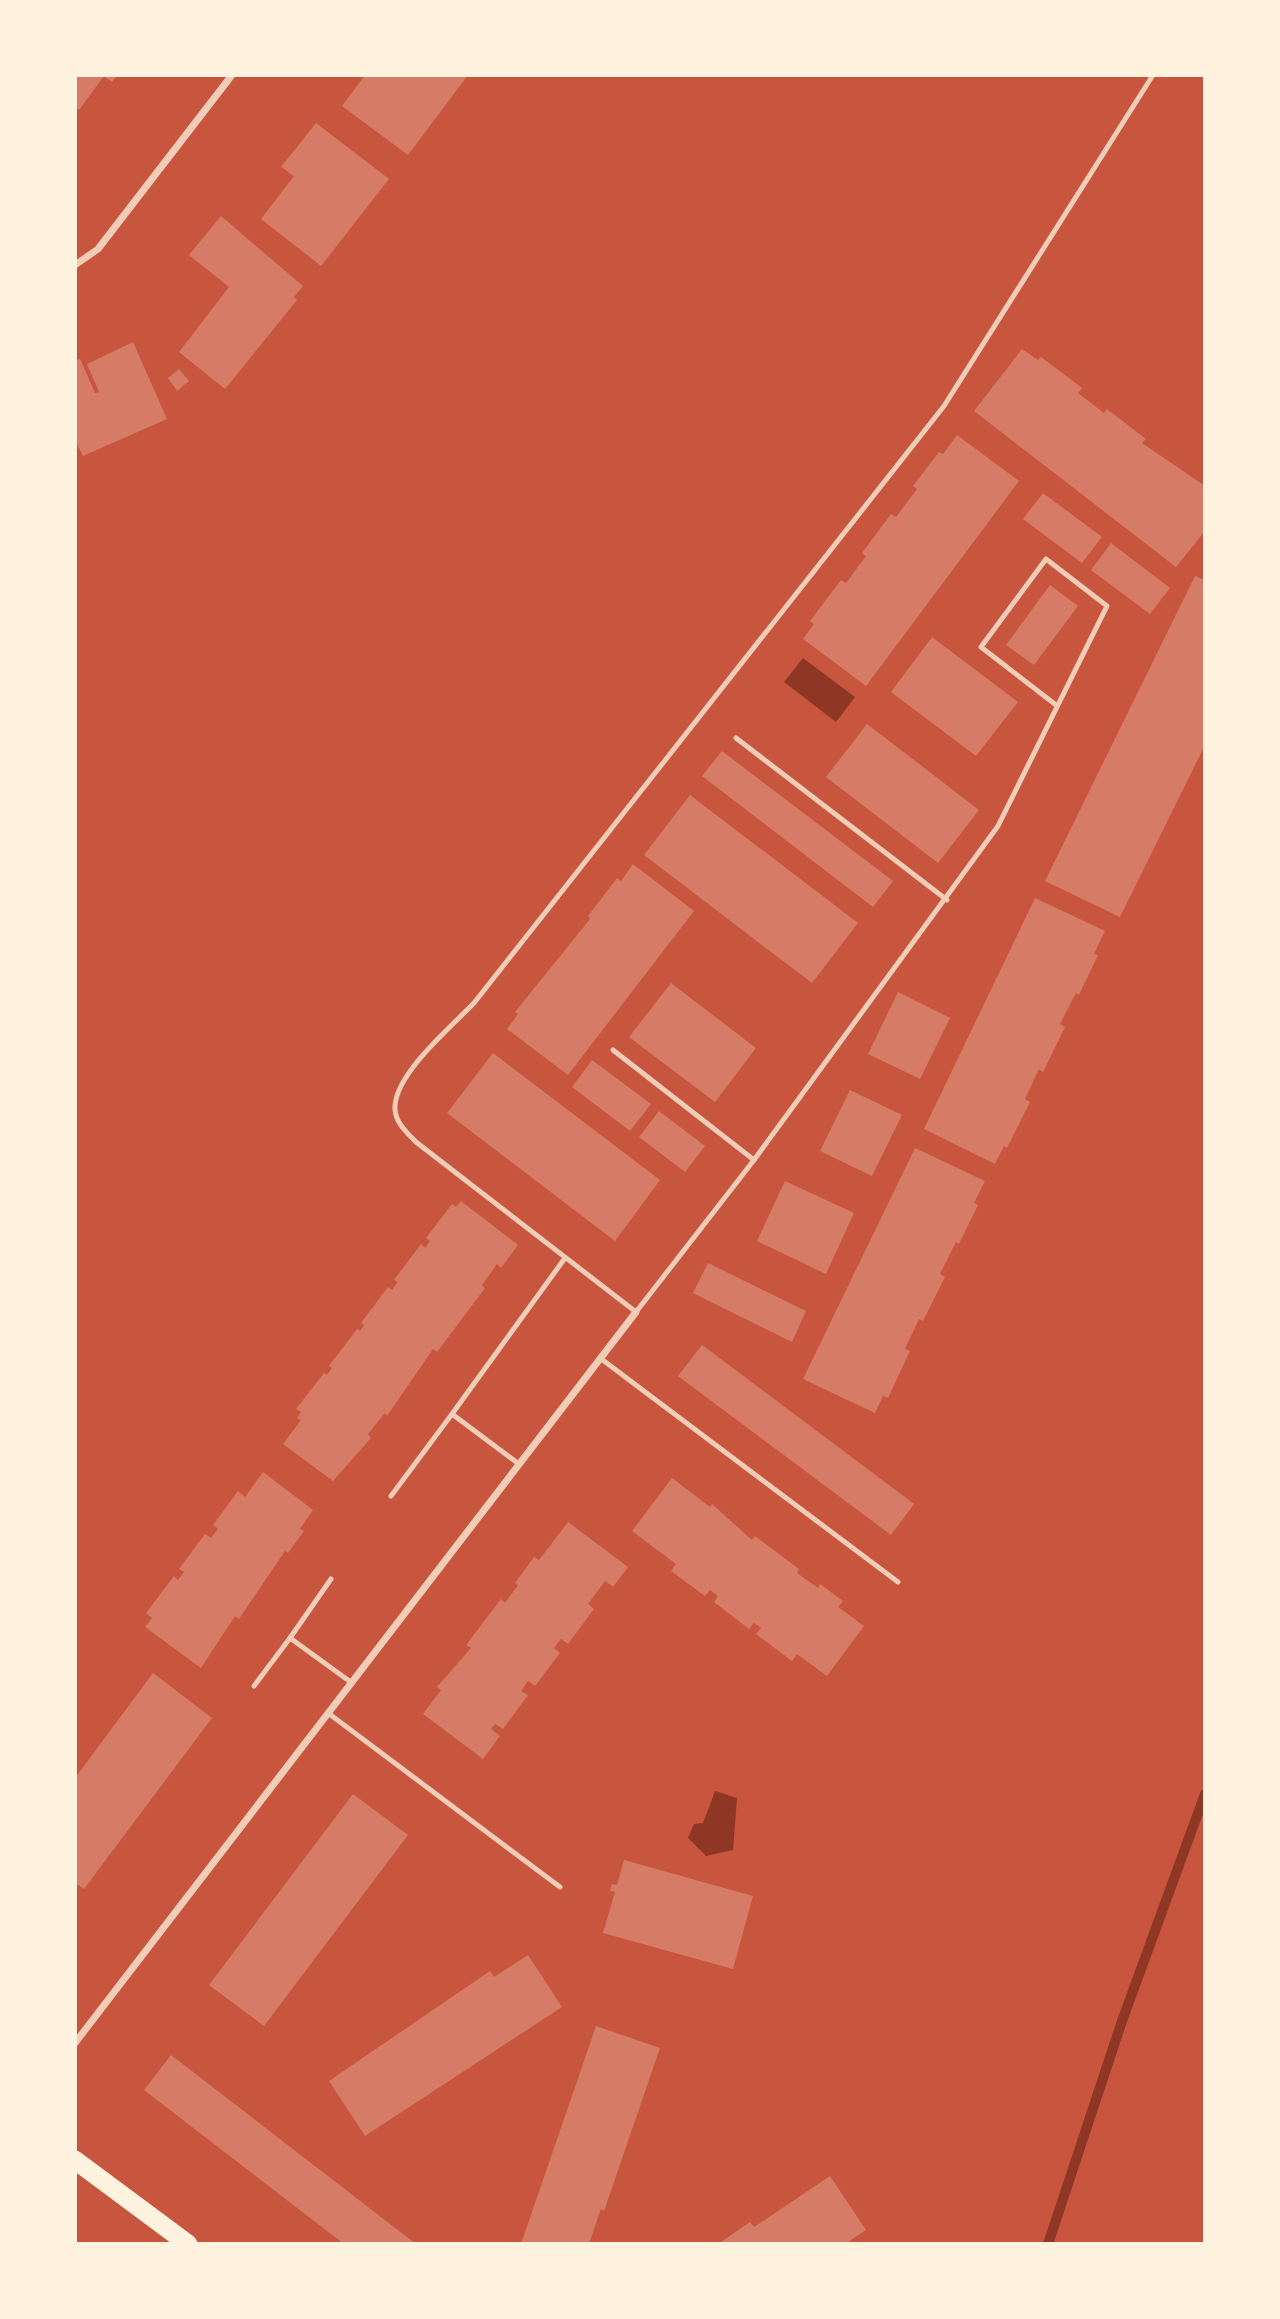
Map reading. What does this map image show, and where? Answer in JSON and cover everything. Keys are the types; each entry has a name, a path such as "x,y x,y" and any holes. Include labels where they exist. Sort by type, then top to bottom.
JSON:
{"highway":[{"path":"75,2160 188,2244"}],"street":[{"path":"75,265 98,249 232,75"},
{"path":"75,2043 636,1312"}],"lane":[{"path":"1056,705 981,648 1046,559 1107,606 998,825 947,900 754,1160 636,1312 416,1142 400,1126 394,1108 398,1091 414,1066 474,1003 944,406 1153,75"},
{"path":"736,738 947,900"},
{"path":"613,1050 754,1160"},
{"path":"391,1496 565,1258"},
{"path":"600,1358 898,1582"},
{"path":"452,1414 519,1464"},
{"path":"254,1686 331,1579"},
{"path":"290,1638 352,1683"},
{"path":"328,1713 560,1887"}],"shaded area":[{"path":"803,658 855,697 836,722 784,682"},
{"path":"715,1791 737,1798 733,1850 706,1856 688,1838 694,1824 703,1823"}],"building":[{"path":"75,75 117,75 112,82 104,76 79,110 75,107"},
{"path":"365,75 468,75 408,155 342,106"},
{"path":"316,123 389,179 321,266 261,219 294,176 281,167"},
{"path":"221,216 303,286 294,297 297,300 225,389 179,352 229,287 189,255"},
{"path":"133,342 167,419 83,456 75,440 75,361 80,359 95,393 99,392 87,364"},
{"path":"1022,349 1038,360 1041,357 1082,388 1078,393 1104,413 1107,409 1146,439 1142,443 1205,486 1205,531 1176,567 974,411"},
{"path":"179,369 189,381 177,391 168,378"},
{"path":"957,435 1019,481 866,686 803,639 814,624 810,621 841,580 846,583 866,556 862,553 891,514 896,517 917,489 913,486 939,452 943,454"},
{"path":"1043,493 1102,537 1082,563 1023,519"},
{"path":"1111,543 1170,588 1150,614 1091,570"},
{"path":"1195,576 1205,580 1205,745 1120,917 1045,881"},
{"path":"1050,585 1078,606 1034,665 1006,645"},
{"path":"932,637 1018,702 976,756 891,692"},
{"path":"867,724 979,810 938,863 826,777"},
{"path":"722,751 893,881 873,907 702,776"},
{"path":"690,795 858,923 812,983 644,855"},
{"path":"633,864 694,911 568,1075 507,1029 518,1014 515,1012 590,919 588,916 617,878 621,881"},
{"path":"1035,898 1105,931 1094,954 1098,955 1079,995 1076,993 1060,1024 1065,1027 1043,1072 1039,1069 1025,1099 1030,1102 1007,1148 1004,1146 995,1164 924,1129"},
{"path":"671,983 756,1048 715,1102 629,1037"},
{"path":"898,992 950,1018 920,1079 868,1054"},
{"path":"493,1053 660,1180 615,1241 447,1113"},
{"path":"592,1060 651,1104 630,1131 572,1087"},
{"path":"850,1090 902,1115 872,1176 820,1151"},
{"path":"659,1111 705,1146 685,1172 639,1137"},
{"path":"915,1148 985,1181 974,1203 978,1205 959,1244 956,1242 940,1274 945,1277 923,1321 919,1319 905,1349 910,1351 888,1398 883,1396 875,1413 803,1379"},
{"path":"785,1181 854,1213 826,1274 757,1241"},
{"path":"461,1201 518,1245 501,1268 497,1264 482,1285 485,1288 437,1352 433,1349 387,1416 385,1413 368,1434 371,1438 333,1481 283,1444 301,1420 297,1418 301,1412 296,1409 324,1373 327,1375 332,1368 329,1366 357,1329 360,1331 364,1325 361,1323 388,1287 392,1290 398,1282 394,1280 421,1244 425,1248 430,1241 426,1238 452,1204 456,1207"},
{"path":"708,1263 806,1311 792,1342 693,1293"},
{"path":"702,1345 914,1504 891,1535 678,1376"},
{"path":"263,1472 313,1510 300,1529 304,1531 288,1553 285,1551 239,1619 235,1616 201,1668 145,1627 152,1618 146,1613 174,1576 178,1580 184,1572 179,1569 205,1534 211,1538 218,1529 213,1525 238,1491 245,1497"},
{"path":"672,1478 710,1507 712,1504 752,1540 755,1536 799,1569 797,1573 818,1588 820,1584 843,1601 838,1607 864,1626 827,1676 797,1654 792,1661 756,1634 761,1628 754,1623 749,1629 714,1602 718,1596 710,1590 705,1596 671,1571 676,1564 632,1531"},
{"path":"568,1522 628,1567 613,1587 605,1581 588,1604 594,1609 568,1644 561,1639 554,1648 560,1653 535,1686 528,1681 521,1691 528,1695 503,1729 495,1724 491,1729 500,1736 483,1759 423,1714 441,1690 437,1687 471,1648 466,1645 501,1599 505,1603 518,1585 515,1583 534,1557 539,1560"},
{"path":"153,1673 212,1718 84,1889 75,1883 75,1778"},
{"path":"353,1794 408,1835 264,2026 209,1985"},
{"path":"624,1860 753,1896 733,1969 603,1933 615,1892 610,1891 612,1884 617,1885"},
{"path":"528,1955 562,2007 365,2136 329,2081 490,1971 494,1977"},
{"path":"596,2026 660,2048 604,2211 601,2209 589,2244 521,2244"},
{"path":"171,2055 416,2244 344,2244 144,2090"},
{"path":"830,2176 866,2230 845,2244 718,2244 750,2222 754,2227"}],"waterway":[{"path":"1048,2244 1122,2021 1205,1794"}]}
